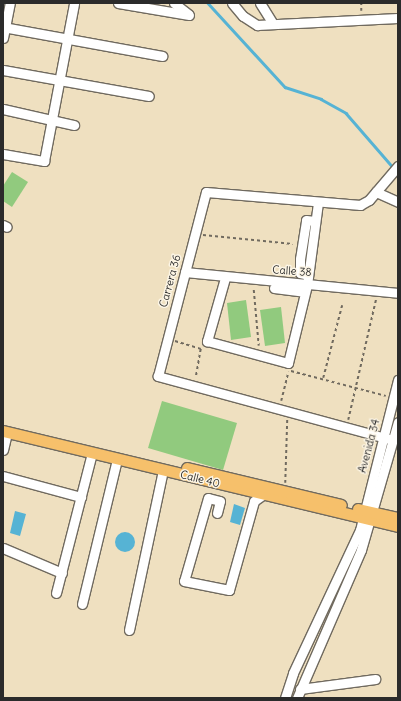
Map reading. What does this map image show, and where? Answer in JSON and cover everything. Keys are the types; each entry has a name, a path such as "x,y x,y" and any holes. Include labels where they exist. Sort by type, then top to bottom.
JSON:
{"main road":[{"name":"Calle 40","path":"4,429 368,515 398,526"},
{"name":"Calle 40","path":"118,455 163,470 199,475"},
{"name":"Calle 40","path":"368,515 398,518"}],"street":[{"path":"3,38 10,3"},
{"path":"3,154 44,161 74,3"},
{"path":"118,3 189,15 174,3"},
{"path":"232,3 243,16 257,25 272,22 398,18"},
{"path":"260,3 272,22"},
{"path":"4,27 162,56"},
{"path":"3,70 149,96"},
{"path":"3,109 74,125"},
{"path":"225,278 208,342 288,363 304,284 308,275 318,203 360,205 376,192 386,176 398,166"},
{"name":"Carrera 36","path":"282,406 158,376 206,192 318,203"},
{"path":"376,192 398,202"},
{"name":"Calle 38","path":"185,272 225,278 398,293"},
{"name":"Avenida 34","path":"368,515 384,436 398,380"},
{"path":"282,406 393,440"},
{"name":"Avenida 34","path":"368,515 398,422"},
{"path":"3,450 4,429"},
{"path":"56,593 93,449"},
{"path":"82,604 118,455"},
{"path":"130,630 163,470"},
{"path":"3,476 81,497"},
{"path":"217,513 220,501 208,498 184,581 229,590 254,501 265,490"},
{"path":"299,693 368,515"},
{"path":"286,698 293,673 368,515"},
{"path":"3,548 62,573"},
{"path":"299,693 375,679"}],"path":[{"path":"361,3 361,13"},
{"path":"203,235 293,244"},
{"path":"254,290 259,350"},
{"path":"347,421 377,296"},
{"path":"322,379 342,305"},
{"path":"171,340 201,348 196,381"},
{"path":"282,495 288,423 282,406 288,371 390,397"}],"green space":[{"path":"12,172 28,182 12,207 3,201 3,186"},
{"path":"246,300 251,337 231,340 227,303"},
{"path":"281,307 285,343 265,346 260,310"},
{"path":"162,401 237,423 223,470 148,448"}],"water":[{"path":"234,504 245,508 240,525 230,522"},
{"path":"15,511 26,514 20,536 10,533"},
{"path":"125,532 132,535 135,542 132,549 125,552 118,549 115,542 118,535"}],"waterway":[{"path":"208,3 285,87 321,99 346,113 398,173"}]}
